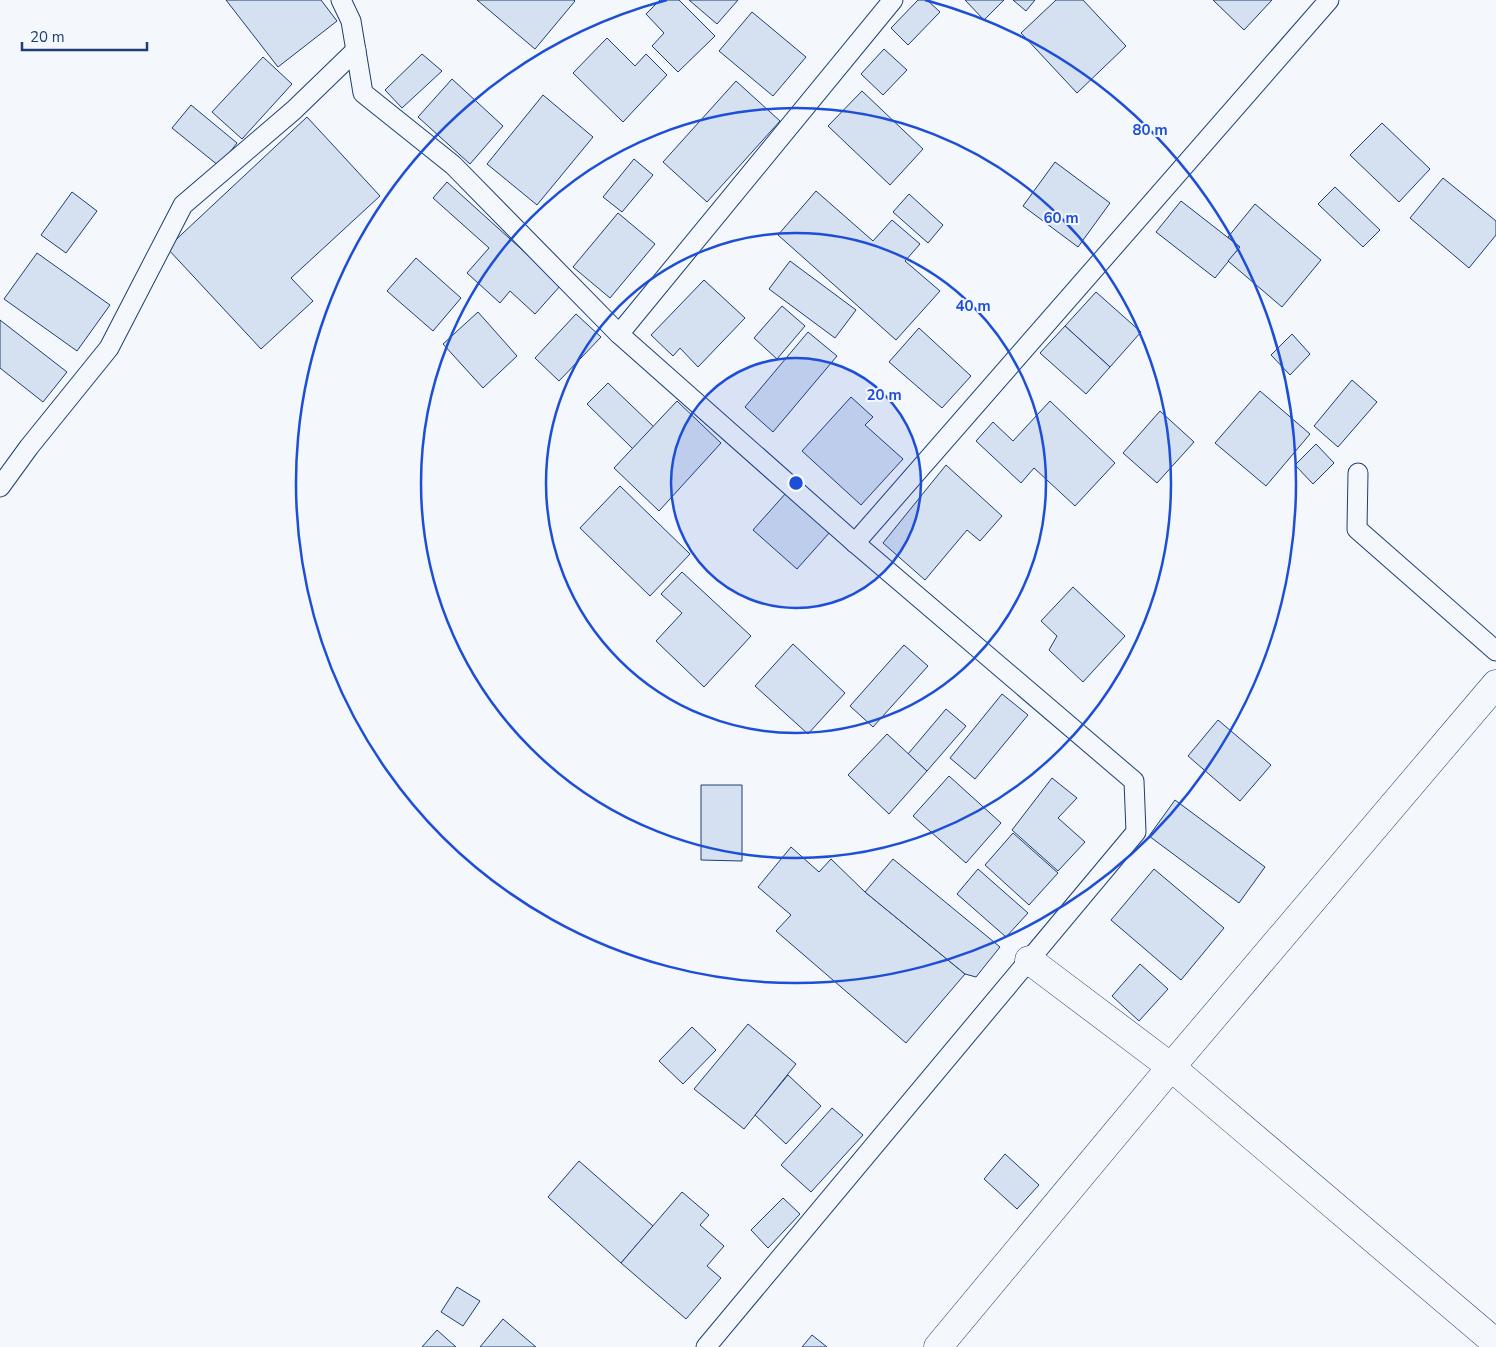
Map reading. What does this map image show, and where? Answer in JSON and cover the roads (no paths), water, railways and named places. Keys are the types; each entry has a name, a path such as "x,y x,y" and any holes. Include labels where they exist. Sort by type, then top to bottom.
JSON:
{"street":[{"path":"938,1347 1170,1067 1496,684"},
{"path":"1029,960 1170,1067 1496,1343"}],"lane":[{"path":"341,0 351,21 363,93 453,165 619,334 855,543 1134,781 1136,832 706,1347"},
{"path":"619,334 893,0"},
{"path":"855,543 1329,0"},
{"path":"0,487 109,348 183,204 294,110 356,50"},
{"path":"1358,473 1357,530 1496,651"}]}
